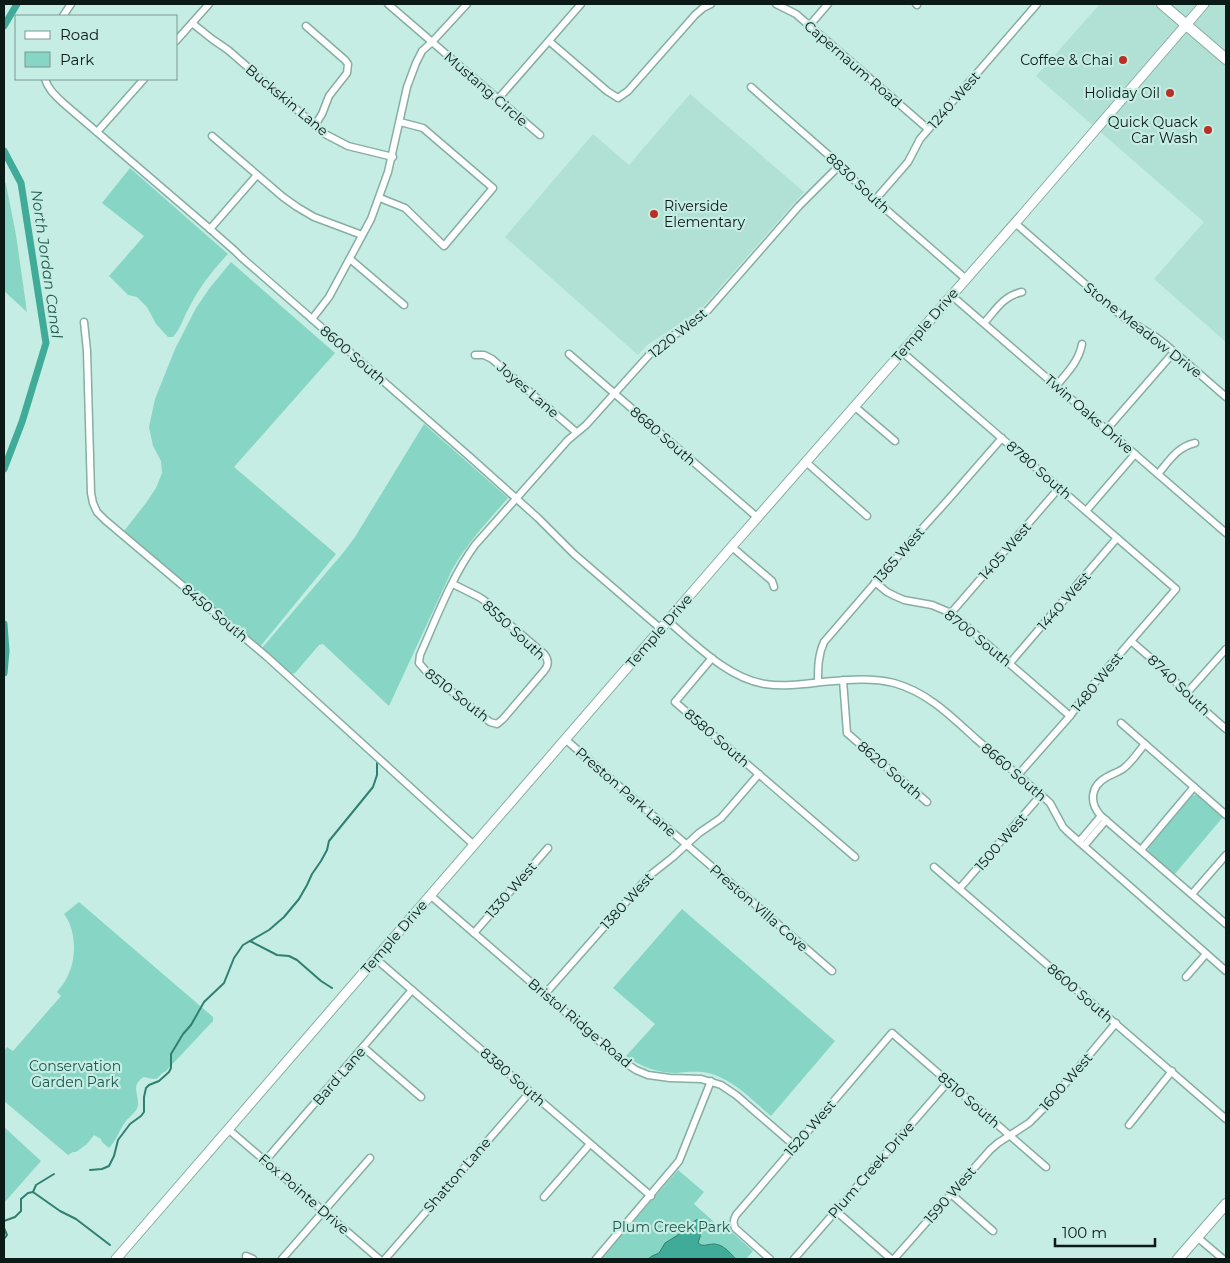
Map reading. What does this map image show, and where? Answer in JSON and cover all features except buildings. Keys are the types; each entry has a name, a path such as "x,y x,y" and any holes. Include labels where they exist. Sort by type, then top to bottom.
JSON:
{"main road":[{"path":"1162,4 1226,59"},
{"path":"1178,1259 1226,1204"}],"street":[{"path":"64,15 71,4"},
{"path":"178,39 209,4"},
{"name":"Mustang Circle","path":"388,4 540,135"},
{"path":"312,319 329,297 371,219 380,198 393,157 411,74 422,51 466,4"},
{"path":"498,99 581,4"},
{"path":"549,41 607,91 618,98 628,91 694,15 711,4"},
{"name":"Capernaum Road","path":"776,4 796,14 928,129"},
{"path":"809,26 828,4"},
{"name":"1240 West","path":"875,200 908,162 918,142 928,129 1037,4"},
{"name":"Temple Drive","path":"116,1259 1204,4"},
{"name":"Buckskin Lane","path":"192,23 228,50 325,134 348,146 393,157"},
{"path":"306,26 348,64 345,77 329,96 322,114 315,125"},
{"name":"8600 South","path":"45,80 54,95 210,229 516,499 574,554 661,629"},
{"path":"97,132 143,80"},
{"name":"8830 South","path":"751,87 840,165 857,184 966,279"},
{"path":"380,198 405,208 444,246 493,188 423,128 400,122"},
{"path":"212,136 296,207 314,217 362,235"},
{"name":"1220 West","path":"419,663 420,655 461,567 470,552 576,432 586,424 656,349 708,310 799,206 840,165"},
{"path":"210,229 257,175"},
{"name":"Stone Meadow Drive","path":"1015,223 1123,317 1156,337 1226,397"},
{"path":"350,259 404,305"},
{"path":"984,324 1005,299 1012,294 1022,292"},
{"name":"Twin Oaks Drive","path":"951,295 1226,533"},
{"name":"8450 South","path":"84,322 87,351 91,492 97,512 273,662 474,845"},
{"path":"1056,386 1076,362 1082,344"},
{"name":"8780 South","path":"902,352 1176,589"},
{"path":"1107,430 1174,352"},
{"name":"8680 South","path":"569,354 758,518"},
{"name":"Joyes Lane","path":"476,355 484,355 492,359 576,432"},
{"path":"854,406 894,441"},
{"name":"1365 West","path":"818,682 819,658 824,642 1002,438"},
{"path":"1158,474 1179,449 1195,443"},
{"path":"1086,511 1135,454"},
{"path":"806,462 867,516"},
{"name":"1405 West","path":"951,613 1059,488"},
{"name":"1440 West","path":"1010,663 1118,538"},
{"path":"732,547 772,581 774,587"},
{"name":"8700 South","path":"875,582 894,596 904,600 932,605 951,613 1070,716"},
{"name":"8550 South","path":"453,584 485,601 547,658 548,663 544,671 503,720 497,724"},
{"name":"1480 West","path":"1018,775 1176,589"},
{"name":"8660 South","path":"668,621 726,669 752,682 780,685 843,680 878,680 894,683 915,691 938,705 1050,803 1063,827 1226,972"},
{"name":"8740 South","path":"1131,641 1168,673 1186,694 1226,729"},
{"path":"1186,694 1226,648"},
{"name":"8580 South","path":"712,658 674,702 855,857"},
{"name":"8510 South","path":"419,663 426,671 490,722 497,724"},
{"name":"8620 South","path":"843,680 847,733 927,802"},
{"path":"1121,723 1226,814"},
{"name":"Preston Park Lane","path":"565,739 687,845"},
{"path":"1145,744 1123,769 1116,774 1108,776 1097,785 1093,792 1094,806 1104,818 1226,924"},
{"name":"1380 West","path":"545,994 653,871 673,857 699,833 721,818 759,774"},
{"path":"1141,850 1194,787"},
{"name":"1500 West","path":"960,888 1041,795"},
{"path":"1082,844 1104,818"},
{"name":"Preston Villa Cove","path":"687,845 832,972"},
{"name":"1330 West","path":"474,933 548,848"},
{"path":"1192,894 1226,855"},
{"name":"8600 South","path":"934,867 1226,1119"},
{"name":"Bristol Ridge Road","path":"430,895 621,1060 648,1075 701,1079 721,1084 795,1146"},
{"path":"1186,977 1206,954"},
{"name":"8380 South","path":"376,959 651,1196"},
{"name":"Bard Lane","path":"265,1161 412,990"},
{"name":"1600 West","path":"1010,1136 1030,1123 1048,1104 1116,1023"},
{"name":"8510 South","path":"892,1033 1046,1167"},
{"name":"1520 West","path":"770,1259 738,1232 733,1224 733,1219 892,1033"},
{"path":"363,1047 421,1097"},
{"path":"1129,1125 1172,1071"},
{"path":"596,1259 679,1161 711,1081"},
{"name":"Plum Creek Drive","path":"794,1259 948,1082"},
{"name":"Shatton Lane","path":"385,1259 530,1092"},
{"name":"Fox Pointe Drive","path":"228,1129 379,1259"},
{"name":"1590 West","path":"893,1259 990,1150 1010,1136"},
{"path":"544,1197 590,1144"},
{"path":"282,1259 370,1158"},
{"path":"951,1194 993,1231"},
{"path":"836,1211 893,1259"},
{"path":"1197,1237 1223,1259"},
{"path":"246,1256 253,1259"}],"shaded area":[{"path":"1100,4 1226,4 1226,342 1154,279 1204,222 1036,76"},
{"name":"Riverside Elementary","path":"690,94 804,192 700,310 647,345 638,355 505,237 593,134 629,165"},
{"path":"702,1219 703,1227 698,1243 701,1245 714,1244 720,1246 736,1259 648,1259 659,1253 665,1243 678,1235 686,1225"}],"green space":[{"path":"130,168 228,254 202,285 173,337 168,337 156,324 147,307 137,297 128,295 109,276 144,236 102,203"},
{"path":"4,181 16,235 27,312 4,291"},
{"path":"231,262 335,353 234,467 336,554 259,648 124,531 156,488 162,473 161,461 153,446 149,427 155,399 175,349 196,308"},
{"path":"424,424 508,498 471,541 452,570 389,706 323,644 319,645 295,673 292,674 262,648 355,537"},
{"path":"1198,795 1223,817 1174,875 1148,853 1149,847 1192,796"},
{"name":"Conservation Garden Park","path":"79,902 213,1017 213,1021 158,1078 144,1077 137,1083 138,1105 135,1112 124,1124 109,1148 101,1139 94,1135 87,1144 68,1155 4,1101 4,1051 7,1047 13,1051 61,996 57,992 71,968 74,952 71,927 64,914"},
{"path":"682,909 835,1041 771,1116 734,1085 717,1076 700,1072 670,1073 656,1071 626,1056 655,1024 613,988"},
{"path":"4,1127 41,1161 4,1203"},
{"name":"Plum Creek Park","path":"678,1170 704,1192 694,1204 724,1231 729,1227 753,1251 746,1259 602,1258"}],"waterway":[{"name":"North Jordan Canal","path":"4,26 17,4"},
{"name":"North Jordan Canal","path":"4,151 21,183 46,343 22,422 4,469"},
{"name":"North Jordan Canal","path":"4,624 6,651 4,673"},
{"path":"90,1170 109,1166 118,1140 130,1124 144,1112 146,1088 159,1081 169,1072 171,1068 171,1054 204,1002 224,983 234,958 243,945 269,930 284,917 299,899 327,850 329,841 373,787 377,775 377,761"},
{"path":"250,941 277,955 289,956 297,960 332,988"},
{"path":"33,1192 36,1185 54,1174"},
{"path":"4,1221 15,1217 21,1211 21,1199 28,1193 33,1192 60,1211 76,1219 110,1245"},
{"path":"4,1228 7,1235 4,1239"}],"place":[{"name":"Coffee & Chai","path":"1123,60"},
{"name":"Holiday Oil","path":"1170,93"},
{"name":"Quick Quack Car Wash","path":"1208,130"},
{"name":"Riverside Elementary","path":"654,214"}]}
